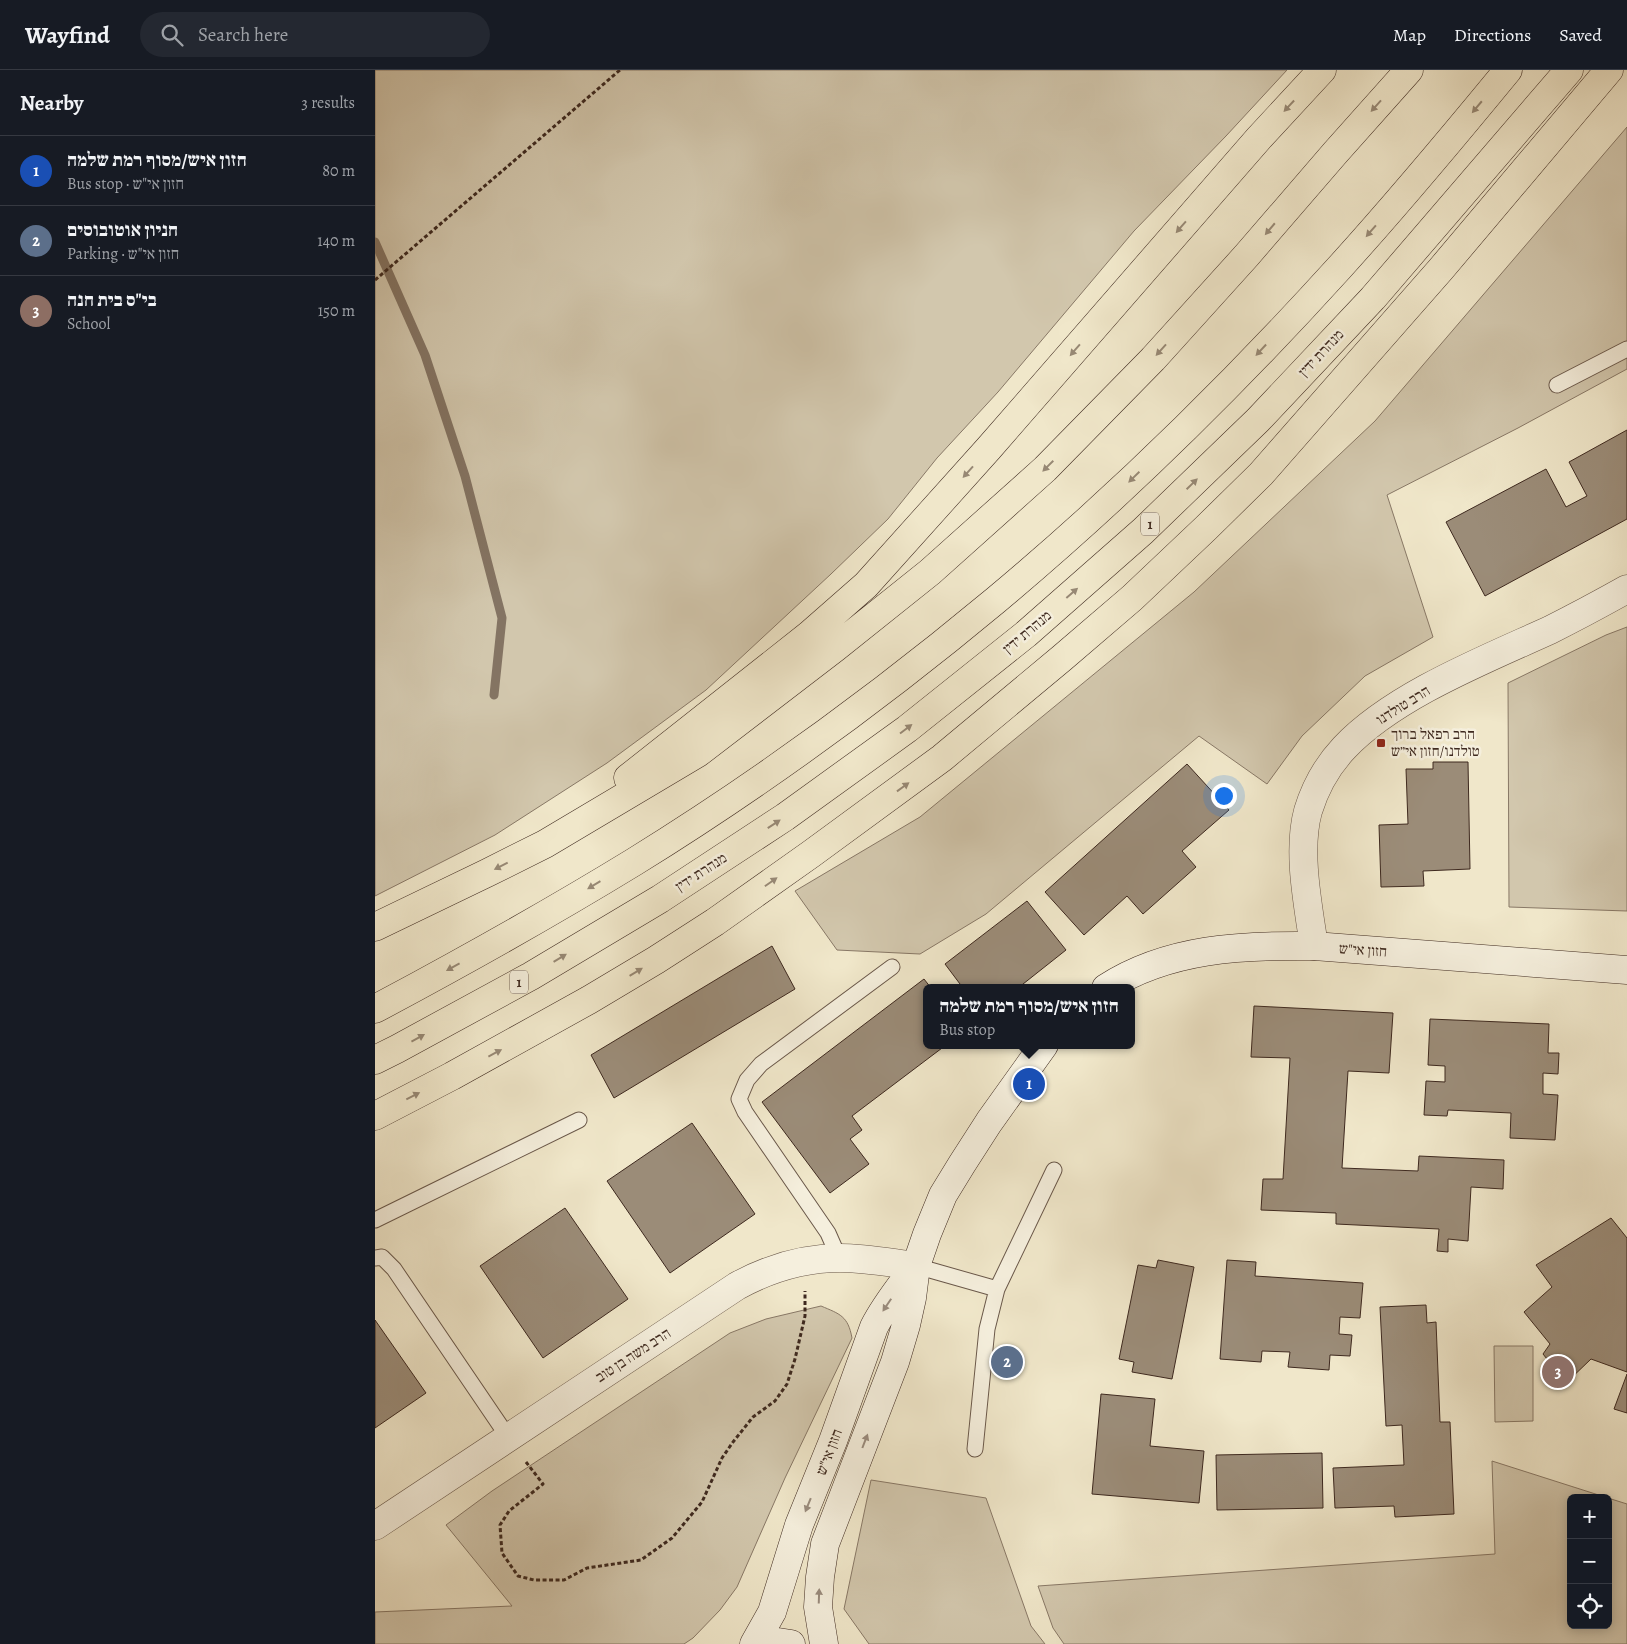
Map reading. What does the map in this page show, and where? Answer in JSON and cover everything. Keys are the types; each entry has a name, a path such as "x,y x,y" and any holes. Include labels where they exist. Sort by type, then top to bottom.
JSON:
{"highway":[{"path":"545,844 809,635 866,585 983,455 1259,138 1322,70"},
{"path":"375,926 545,844 698,753 930,572 1045,469 1153,359 1409,70"},
{"path":"375,1010 542,916 636,860 743,790 879,693 997,599 1112,498 1226,388 1339,268 1509,70"},
{"name":"מנהרת ידין","path":"375,1060 531,976 660,899 777,822 907,729 1026,634 1143,531 1258,420 1373,298 1569,70"},
{"path":"375,1116 571,1010 715,922 943,758 1062,658 1132,598 1261,474 1441,269 1609,70"}],"street":[{"name":"הרב טולדנו","path":"1314,946 1303,849 1308,811 1322,778 1343,749 1372,723 1409,699 1452,676 1558,626 1627,589"},
{"name":"חזון אי\"ש","path":"1113,984 1135,972 1182,956 1264,946 1314,946 1627,970"},
{"name":"חזון אי\"ש","path":"824,1644 819,1607 820,1577 825,1544 895,1362 912,1298 916,1266 927,1234 943,1195 989,1122 1041,1049"},
{"name":"הרב משה בן טוב","path":"375,1526 737,1286 758,1275 805,1262 839,1258 916,1266"},
{"name":"חזון אי\"ש","path":"754,1644 772,1612 799,1525 881,1313 916,1266"},
{"path":"765,1644 778,1642 791,1644"}],"lane":[{"path":"1557,385 1627,349"},
{"path":"839,1258 828,1233 745,1112 739,1100 747,1080 761,1064 892,967"},
{"path":"375,1220 579,1120"},
{"path":"975,1449 987,1328 997,1290 1054,1170"},
{"path":"375,1258 382,1257 394,1269 508,1437"},
{"path":"916,1266 997,1290"}],"path":[{"path":"375,280 620,70"},
{"path":"508,1437 543,1484 509,1511 501,1526 502,1553 518,1576 534,1580 565,1580 587,1568 641,1560 672,1538 702,1502 722,1458 733,1442 753,1417 775,1401 787,1384 805,1316 805,1262"}],"shaded area":[{"path":"375,70 1287,70 1134,231 998,392 937,458 888,519 706,690 607,763 495,835 375,896"},
{"path":"1627,127 1627,369 1518,428 1387,495 1433,637 1365,676 1302,736 1267,784 1199,736 986,914 920,954 837,950 795,891 920,817 1194,592 1375,421"},
{"path":"1627,627 1627,911 1509,907 1508,683 1606,635"},
{"path":"821,1306 833,1311 845,1320 852,1338 785,1478 737,1587 720,1610 693,1638 684,1644 375,1644 375,1612 512,1606 446,1525 492,1491 730,1333 766,1319"},
{"path":"1494,1346 1533,1346 1533,1421 1495,1422"},
{"path":"1492,1461 1596,1494 1567,1494 1567,1629 1612,1629 1612,1499 1627,1504 1627,1644 1064,1644 1053,1628 1038,1586 1495,1554"},
{"path":"871,1480 986,1498 1031,1626 1045,1644 869,1644 844,1609"}],"building":[{"path":"1627,430 1627,519 1485,596 1446,522 1546,469 1566,507 1587,496 1569,462"},
{"path":"1433,762 1468,762 1470,869 1423,871 1424,886 1381,887 1379,825 1408,824 1406,769 1433,769"},
{"path":"1187,764 1229,810 1182,851 1196,867 1143,914 1127,896 1084,935 1045,892"},
{"path":"1027,901 1066,950 1023,984 960,984 945,964"},
{"path":"772,946 795,989 614,1098 591,1055"},
{"path":"924,979 928,984 923,984 923,1049 941,1049 852,1116 862,1130 850,1139 869,1164 830,1193 762,1102"},
{"path":"1254,1006 1393,1013 1389,1073 1348,1071 1342,1168 1418,1171 1419,1156 1504,1160 1503,1189 1471,1187 1468,1241 1448,1239 1448,1252 1437,1251 1439,1229 1336,1224 1336,1213 1261,1210 1263,1179 1283,1179 1290,1058 1251,1057"},
{"path":"1430,1019 1549,1024 1548,1053 1559,1053 1558,1074 1543,1073 1543,1094 1558,1095 1555,1140 1510,1138 1511,1113 1448,1110 1447,1116 1424,1115 1426,1081 1445,1082 1445,1066 1428,1065"},
{"path":"692,1123 755,1214 670,1273 607,1181"},
{"path":"565,1208 628,1299 543,1358 480,1266"},
{"path":"1611,1218 1627,1238 1627,1372 1591,1359 1566,1383 1543,1354 1550,1344 1524,1312 1552,1287 1536,1265"},
{"path":"1158,1260 1194,1267 1172,1379 1132,1372 1134,1362 1119,1359 1138,1265 1156,1268"},
{"path":"1227,1260 1256,1262 1255,1276 1363,1283 1360,1318 1340,1317 1339,1334 1352,1335 1350,1356 1330,1355 1329,1370 1288,1367 1290,1352 1262,1351 1261,1362 1220,1359"},
{"path":"1426,1305 1427,1323 1436,1322 1440,1422 1450,1422 1454,1514 1395,1517 1394,1506 1335,1508 1333,1468 1404,1465 1402,1425 1386,1426 1380,1307"},
{"path":"375,1320 426,1393 375,1428"},
{"path":"1627,1374 1627,1413 1614,1409"},
{"path":"1101,1394 1155,1399 1150,1446 1204,1451 1199,1503 1092,1494"},
{"path":"1322,1453 1323,1508 1217,1510 1216,1455"}],"waterway":[{"path":"375,242 425,355 465,476 502,618 494,695"}],"place":[{"name":"הרב רפאל ברוך טולדנו/חזון אי״ש","path":"1381,743"},
{"name":"חזון איש/מסוף רמת שלמה","path":"1029,1084"},
{"name":"חניון אוטובוסים","path":"1007,1362"},
{"name":"בי\"ס בית חנה","path":"1558,1372"}]}
